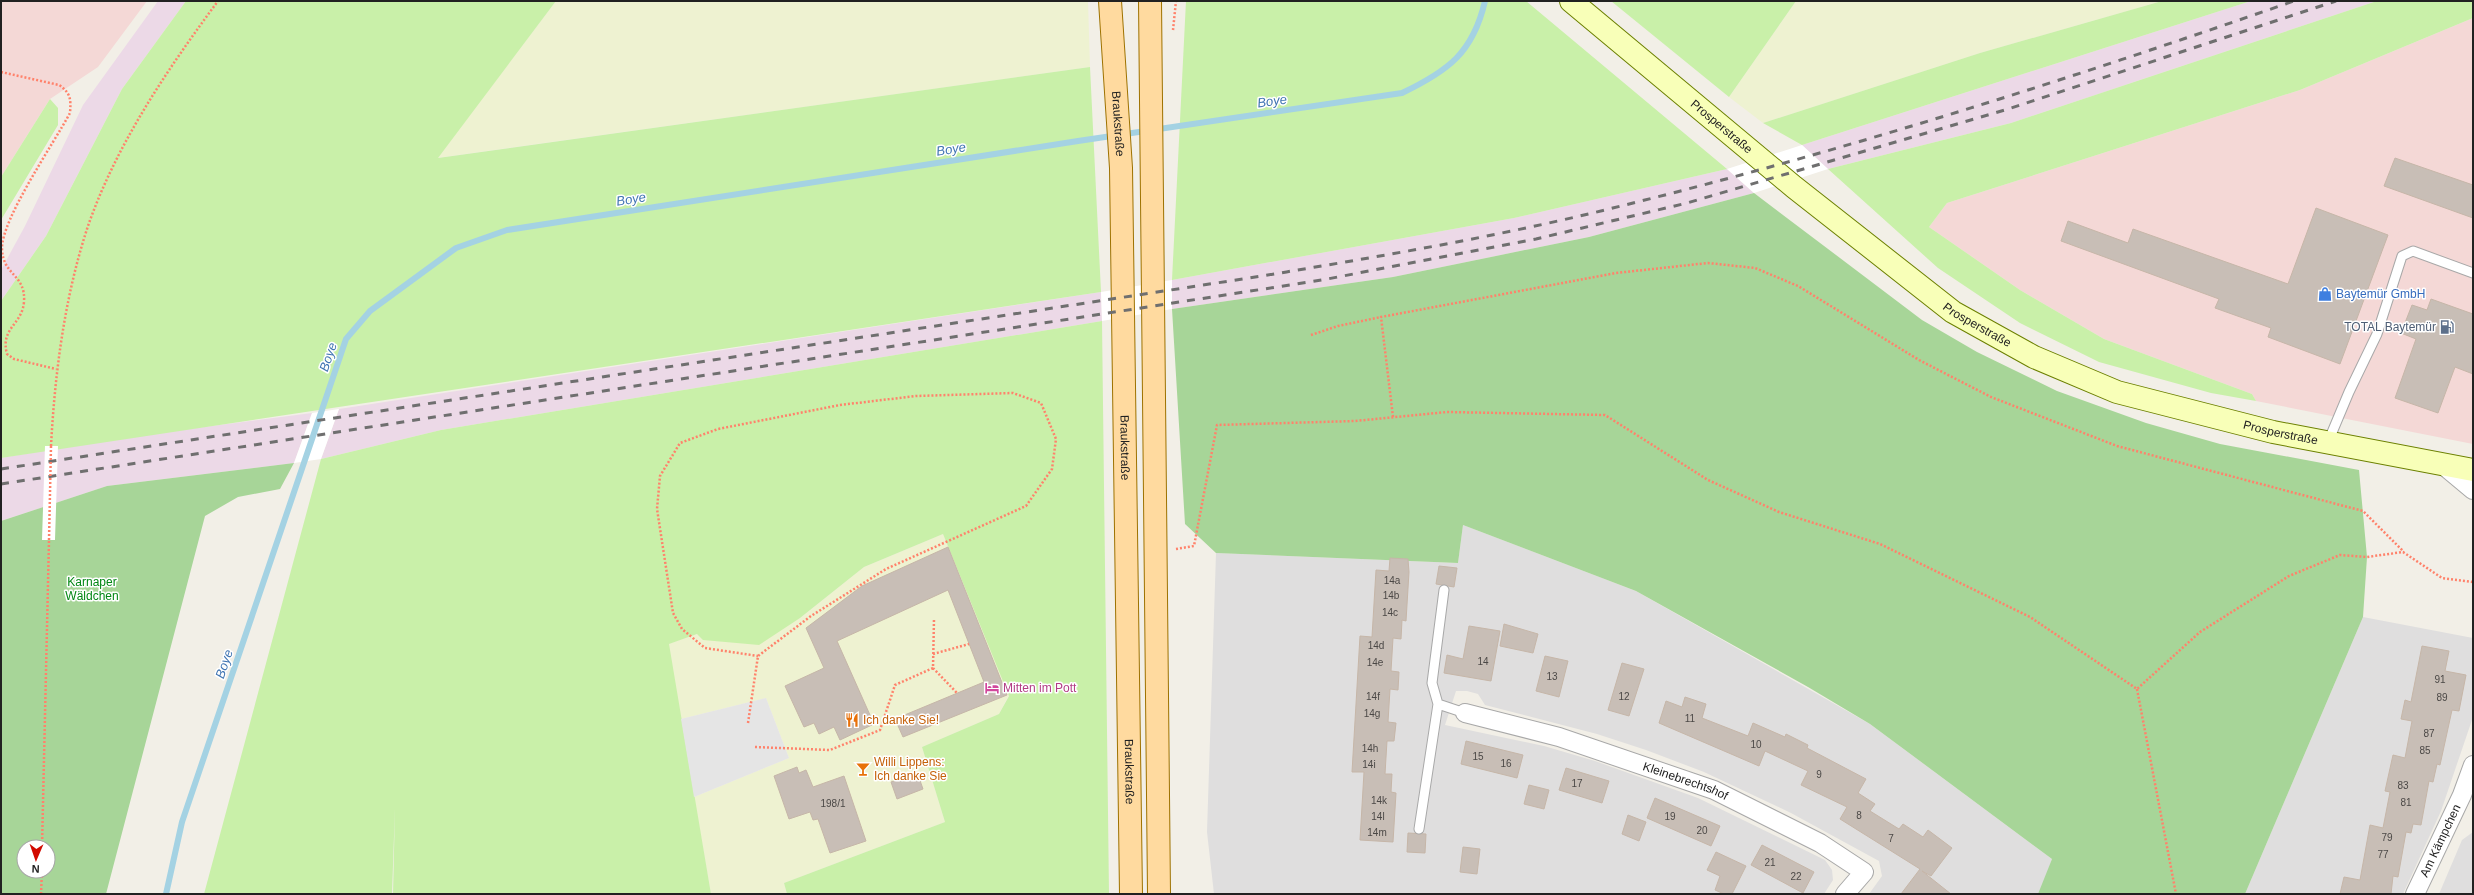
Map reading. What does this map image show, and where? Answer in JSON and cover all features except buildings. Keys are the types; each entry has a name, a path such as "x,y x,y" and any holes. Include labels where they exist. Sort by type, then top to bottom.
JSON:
{"main road":[{"name":"Braukstraße","path":"1110,1 1118,104 1121,168 1131,894"},
{"path":"1150,1 1159,894"},
{"name":"Prosperstraße","path":"1571,1 1794,187 1953,312 2034,357 2117,392 2273,432 2473,470"}],"street":[{"path":"2444,464 2473,490"},
{"name":"Kleinebrechtshof","path":"1465,713 1559,737 1714,790 1820,843 1864,872 1845,894"},
{"name":"Am Kämpchen","path":"2415,894 2468,798 2473,765"}],"lane":[{"path":"2328,442 2349,392 2377,334 2402,256 2413,251 2473,273"},
{"path":"1419,829 1438,704 1432,683 1444,590"},
{"path":"1438,704 1465,713"}],"path":[{"path":"42,839 51,446 56,369 78,264 90,223 108,179 129,136 159,84 218,1"},
{"path":"1,72 59,85 66,89 71,98 70,114 9,219 2,247 3,263 20,280 24,292 22,313 5,335 4,344 6,354 14,359 56,369"},
{"path":"1311,335 1338,326 1381,317 1616,273 1708,263 1754,268 1798,286 1920,360 1991,397 2117,446 2363,511 2403,552 2442,578 2473,582"},
{"path":"1381,317 1393,417"},
{"path":"748,723 758,656 811,616 886,569 1026,506 1052,469 1056,439 1041,403 1013,393 916,396 840,406 718,429 680,443 660,476 657,509 673,613 682,629 705,648 758,656"},
{"path":"1155,548 1175,549 1194,546 1217,425 1356,421 1447,412 1605,415 1708,480 1779,512 1880,544 2030,617 2137,689 2176,894"},
{"path":"2137,689 2200,632 2289,576 2340,555 2367,557 2403,552"},
{"path":"934,619 933,668 957,693"},
{"path":"933,654 969,644"},
{"path":"755,747 830,750 880,730 895,685 933,668"},
{"path":"41,894 42,879"}],"shaded area":[{"path":"1,1 147,1 98,67 50,99 1,177"},
{"path":"158,1 186,1 122,89 46,236 1,301 1,270 25,226 83,105"},
{"path":"2251,1 2377,1 2011,123 1828,169 1802,145"},
{"path":"2473,18 2473,444 2256,401 2252,394 2104,339 2020,290 1929,227 1947,203 2300,90"},
{"path":"1727,169 1754,193 1589,237 1393,277 1172,309 1172,280 1514,218"},
{"path":"1101,292 1102,321 441,430 321,459 339,409"},
{"path":"312,413 294,463 107,486 1,521 1,458 120,438"},
{"path":"1463,525 1636,591 1870,724 2052,859 2040,893 1869,894 1882,876 1879,861 1791,813 1704,772 1646,750 1597,734 1485,705 1478,694 1467,691 1456,691 1445,725 1544,746 1595,761 1698,798 1825,860 1832,870 1833,880 1824,894 1214,894 1207,832 1216,553 1458,563"},
{"path":"2363,617 2473,638 2473,717 2441,811 2403,894 2245,894"},
{"path":"766,698 789,758 694,797 681,719"},
{"path":"2473,832 2473,894 2439,894 2462,840"}],"green space":[{"path":"186,1 556,1 438,158 1090,67 1101,292 1,458 1,301 46,236 122,89"},
{"path":"556,1 1088,1 1090,67 437,158"},
{"path":"1186,1 1526,1 1727,169 1514,218 1172,280"},
{"path":"1611,1 1796,1 1729,97"},
{"path":"1796,1 2162,1 1980,53 1763,123 1729,97"},
{"path":"2162,1 2251,1 1802,145 1763,123 1980,53"},
{"path":"2377,1 2473,1 2473,18 2300,90 1947,203 1929,227 2020,290 2104,339 2252,394 2256,401 2211,393 2099,362 2020,323 1938,268 1828,169 2011,123"},
{"path":"50,99 58,108 58,125 1,220 1,177"},
{"path":"1754,193 1922,320 1977,352 2057,391 2146,423 2220,444 2359,470 2367,557 2363,617 2245,894 2038,894 2052,859 1870,724 1808,687 1636,591 1463,525 1458,563 1216,553 1185,524 1172,309 1393,277 1589,237"},
{"path":"1102,321 1109,894 787,894 784,883 945,822 922,747 999,714 1009,696 943,534 864,567 800,618 759,645 703,640 697,634 669,644 711,894 393,894 395,808 392,894 204,894 321,459 441,430"},
{"name":"Karnaper Wäldchen","path":"294,463 280,489 238,497 205,516 106,894 1,894 1,521 107,486"},
{"path":"943,534 1009,695 999,714 922,747 945,822 784,883 787,894 711,894 694,797 789,758 766,698 681,719 668,644 697,634 800,618 864,567"}],"pier":[{"path":"1802,145 1828,169 1754,193 1727,169"},
{"path":"1172,280 1172,309 1102,321 1101,292"},
{"path":"339,409 321,459 294,463 312,413"},
{"path":"45,446 58,446 55,540 42,540"}],"waterway":[{"name":"Boye","path":"166,894 182,822 346,339 370,311 456,248 507,230 1078,141 1402,93 1433,77 1445,68 1466,47 1480,19 1485,1"}],"railway":[{"path":"1,469 1262,276 1397,253 1532,227 1706,184 1875,137 2128,58 2294,1"},
{"path":"1,484 1322,280 1536,239 1687,203 2005,110 2336,1"}],"place":[{"name":"Baytemür GmbH","path":"2325,294"},
{"name":"TOTAL Baytemür","path":"2447,327"},
{"name":"Mitten im Pott","path":"992,688"},
{"name":"Ich danke Sie!","path":"852,720"},
{"name":"Willi Lippens: Ich danke Sie","path":"863,769"}]}
